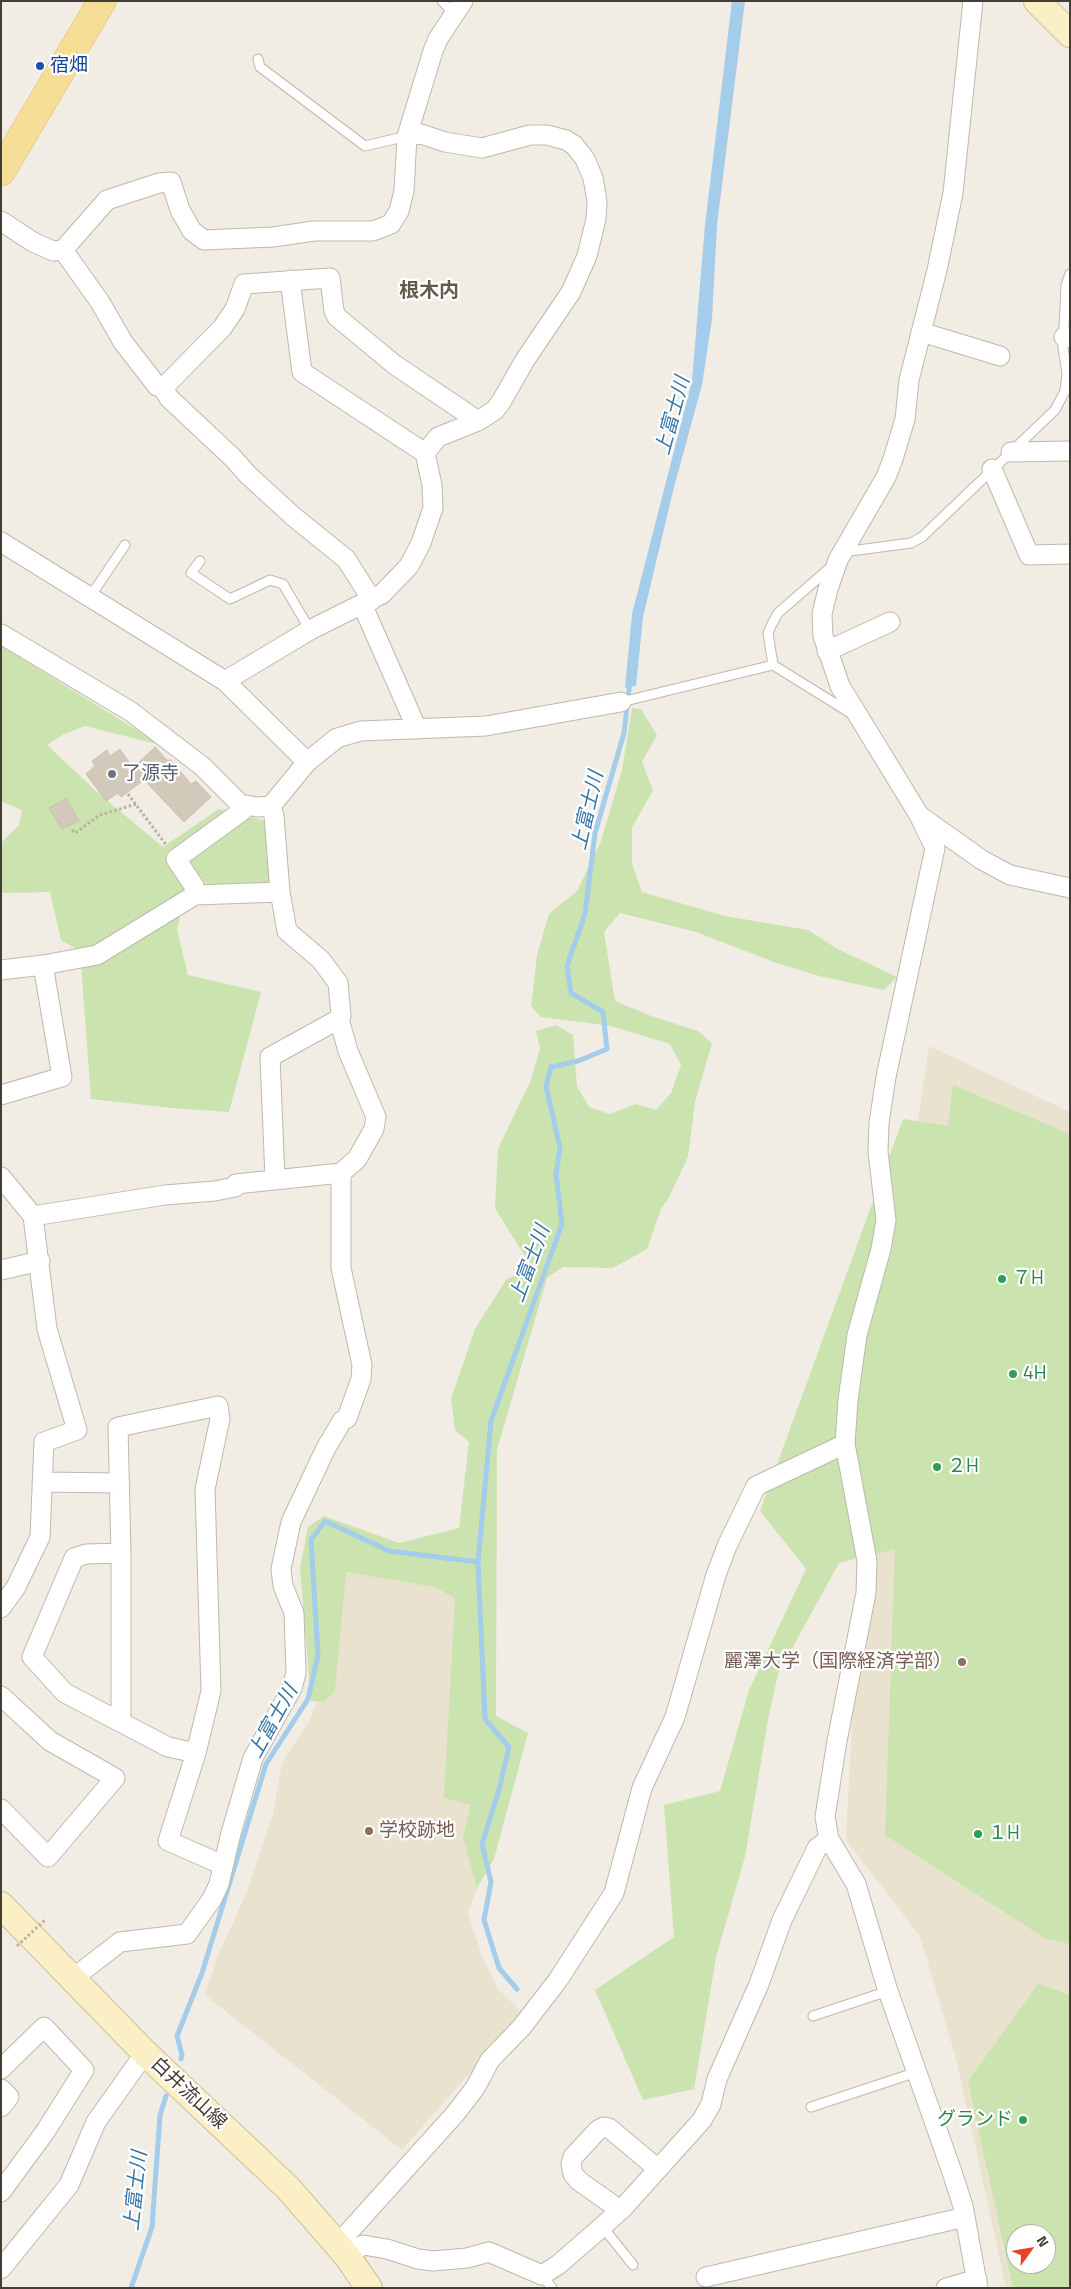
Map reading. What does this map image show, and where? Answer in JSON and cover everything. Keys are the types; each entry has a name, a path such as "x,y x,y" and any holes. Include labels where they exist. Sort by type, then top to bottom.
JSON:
{"main road":[{"path":"1,172 8,142 102,1"},
{"path":"1037,1 1070,34"},
{"name":"白井流山線","path":"1,1904 145,2053 288,2188 342,2250 369,2288"}],"street":[{"path":"946,2288 978,2284 965,2217 949,2163 888,1991 856,1884 829,1839 825,1817 837,1741 866,1593 867,1561 845,1444 848,1400 857,1335 881,1249 886,1220 878,1152 879,1122 886,1077 934,848 919,816 857,718 840,686 827,651 822,614 828,589 840,556 886,477 905,419 910,380 937,270 953,193 973,1"},
{"path":"1,221 33,242 53,251 63,250 107,200 159,182 171,182 180,210 192,231 204,240 272,237 314,231 374,232 391,224 400,211 404,192 407,136 433,52 453,6"},
{"path":"407,136 421,134 445,142 482,148 530,135 547,135 566,140 574,145 585,159 593,178 597,201 596,219 587,256 580,273 501,402 495,410 478,421 443,434 425,453"},
{"path":"63,250 100,302 123,342 157,386 163,388 169,398 233,458 248,475 294,517 346,559 367,602 417,730"},
{"path":"163,388 222,328 234,309 244,284 330,278 334,311 337,317 395,365 478,421"},
{"path":"225,681 310,630 367,602 391,586 409,566 431,517 432,485 425,453 302,372 290,280"},
{"path":"921,332 1000,356"},
{"path":"1011,452 1070,451"},
{"path":"992,469 1029,555 1070,554"},
{"path":"1,542 225,681 307,762"},
{"path":"827,651 890,622"},
{"path":"1,634 130,711 202,766 240,804 257,807 271,806 307,762 337,738 361,731 486,726 621,702"},
{"path":"195,895 194,886 176,859 242,812 244,805"},
{"path":"33,1216 165,1195 215,1191 235,1187 236,1184 341,1173 357,1159 374,1129 376,1117 348,1051 339,1019 341,1016 338,983 321,960 287,930 280,892 274,816 271,806"},
{"path":"919,816 982,860 1010,875 1070,888"},
{"path":"1,970 98,955 195,895 280,892"},
{"path":"1,1095 62,1077 43,965"},
{"path":"275,1179 270,1057 339,1019"},
{"path":"72,1979 120,1942 187,1934 212,1899 219,1884 253,1758 292,1688 296,1673 294,1613 283,1586 280,1569 291,1522 326,1448 342,1421 347,1418 361,1378 362,1365 341,1268 341,1173"},
{"path":"1,1177 33,1216 47,1329 78,1430 44,1442 40,1537 16,1587 2,1605"},
{"path":"1,1270 40,1261"},
{"path":"121,1721 121,1553 118,1427 218,1406 220,1419 204,1489 210,1690 196,1753 168,1841 223,1865"},
{"path":"342,2250 475,2088 490,2060 521,2028 558,1980 614,1893 642,1788 675,1717 716,1575 727,1546 756,1486 845,1444"},
{"path":"43,1482 120,1484"},
{"path":"121,1553 86,1554 74,1558 32,1656 65,1693 94,1710 121,1721 168,1747 196,1753"},
{"path":"1,1696 50,1741 115,1778 48,1857 1,1809"},
{"path":"342,2250 363,2245 433,2261 467,2258 489,2252 547,2282 558,2265 620,2210 693,2132 711,2104 717,2078 759,1984 782,1920 817,1848 829,1839"},
{"path":"1,2069 44,2027 84,2070 45,2132 1,2192"},
{"path":"2,2268 69,2185 96,2122 145,2053"},
{"path":"1,2089 9,2097 1,2107"},
{"path":"620,2210 579,2181 573,2174 571,2164 573,2157 598,2130 604,2127 609,2128 658,2169"},
{"path":"706,2277 965,2217"}],"lane":[{"path":"258,59 260,67 365,146 407,136"},
{"path":"773,665 768,633 778,614 840,556 911,542 922,537 1055,410 1065,391 1067,373 1066,285 1070,274"},
{"path":"90,597 125,545"},
{"path":"200,561 191,573 230,599 270,580 283,584 310,630"},
{"path":"621,702 773,665 857,718"},
{"path":"813,2016 888,1991"},
{"path":"811,2106 917,2072"},
{"path":"602,2226 633,2265"}],"path":[{"path":"128,794 176,859"},
{"path":"72,830 75,833 100,815 136,804"},
{"path":"17,1946 46,1919"}],"shaded area":[{"name":"麗澤大学（国際経済学部）","path":"929,1046 1070,1112 1070,2288 1006,2288 957,2062 920,1936 846,1840 864,1484"},
{"name":"学校跡地","path":"324,1545 463,1574 495,1755 466,1848 480,1880 468,1913 481,1953 497,1988 523,2013 402,2150 205,1995 218,1955 247,1892 273,1814 282,1763 310,1720 322,1686"}],"green space":[{"path":"1,646 161,745 85,726 64,734 47,745 96,791 163,847 219,809 266,821 270,886 188,883 177,930 188,975 261,992 229,1112 91,1099 80,951 61,940 50,892 1,893 1,843 19,825 22,810 1,801"},
{"path":"632,708 641,709 657,735 642,762 653,790 632,828 632,864 642,892 725,916 808,930 836,948 897,977 884,990 819,976 774,962 696,932 620,913 604,932 615,1001 651,1016 698,1031 712,1043 695,1102 688,1157 669,1197 661,1209 647,1249 613,1268 563,1267 547,1278 497,1450 496,1716 528,1733 494,1859 477,1888 463,1837 471,1805 444,1798 455,1598 435,1587 346,1572 335,1691 323,1702 311,1701 300,1568 308,1527 324,1516 399,1543 459,1528 469,1442 455,1430 451,1399 475,1329 506,1280 531,1266 495,1208 498,1149 531,1080 540,1049 536,1031 556,1025 573,1035 577,1086 589,1107 610,1114 636,1104 656,1110 671,1093 681,1065 670,1044 611,1026 541,1017 531,1006 537,955 549,914 577,891 601,841 622,770"},
{"name":"麗澤大学（国際経済学部）","path":"953,1085 1070,1134 1070,1944 1046,1939 885,1835 895,1549 839,1563 778,1674 768,1720 745,1857 716,1957 694,2089 643,2100 595,1990 674,1937 664,1805 720,1791 749,1690 806,1569 760,1511 903,1119 948,1126"},
{"name":"グランド","path":"1038,1984 1070,1995 1070,2288 1013,2288 1010,2274 1056,2274 1056,2224 1006,2224 1006,2256 968,2081"}],"water":[{"path":"732,1 745,1 717,225 712,319 702,385 674,487 643,617 636,686 625,688 632,614 692,381 705,225"}],"building":[{"path":"155,747 168,761 170,759 191,784 196,781 211,797 184,822 144,780 121,797 118,793 106,801 86,774 95,766 92,761 107,750 110,756 120,749 133,768"},
{"path":"66,798 79,821 62,829 49,808"}],"waterway":[{"name":"上富士川","path":"181,2059 182,2055 177,2036 202,1973 266,1764 308,1699 318,1655 311,1540 325,1521 389,1551 478,1562 491,1421 562,1224 556,1174 560,1148 546,1086 551,1067 578,1061 607,1049 603,1012 571,993 567,966 585,914 595,833 624,733 630,681"},
{"name":"上富士川","path":"478,1562 485,1719 509,1747 499,1790 482,1844 491,1882 484,1920 499,1968 517,1989"},
{"name":"上富士川","path":"131,2288 152,2227 160,2115 166,2096"}],"place":[{"name":"宿畑","path":"40,66"},
{"name":"了源寺","path":"112,774"},
{"name":"７H","path":"1002,1279"},
{"name":"4H","path":"1013,1374"},
{"name":"２H","path":"937,1467"},
{"name":"麗澤大学（国際経済学部）","path":"962,1662"},
{"name":"学校跡地","path":"369,1831"},
{"name":"１H","path":"978,1834"},
{"name":"グランド","path":"1023,2120"}],"district":[{"name":"根木内","path":"429,292"}]}
